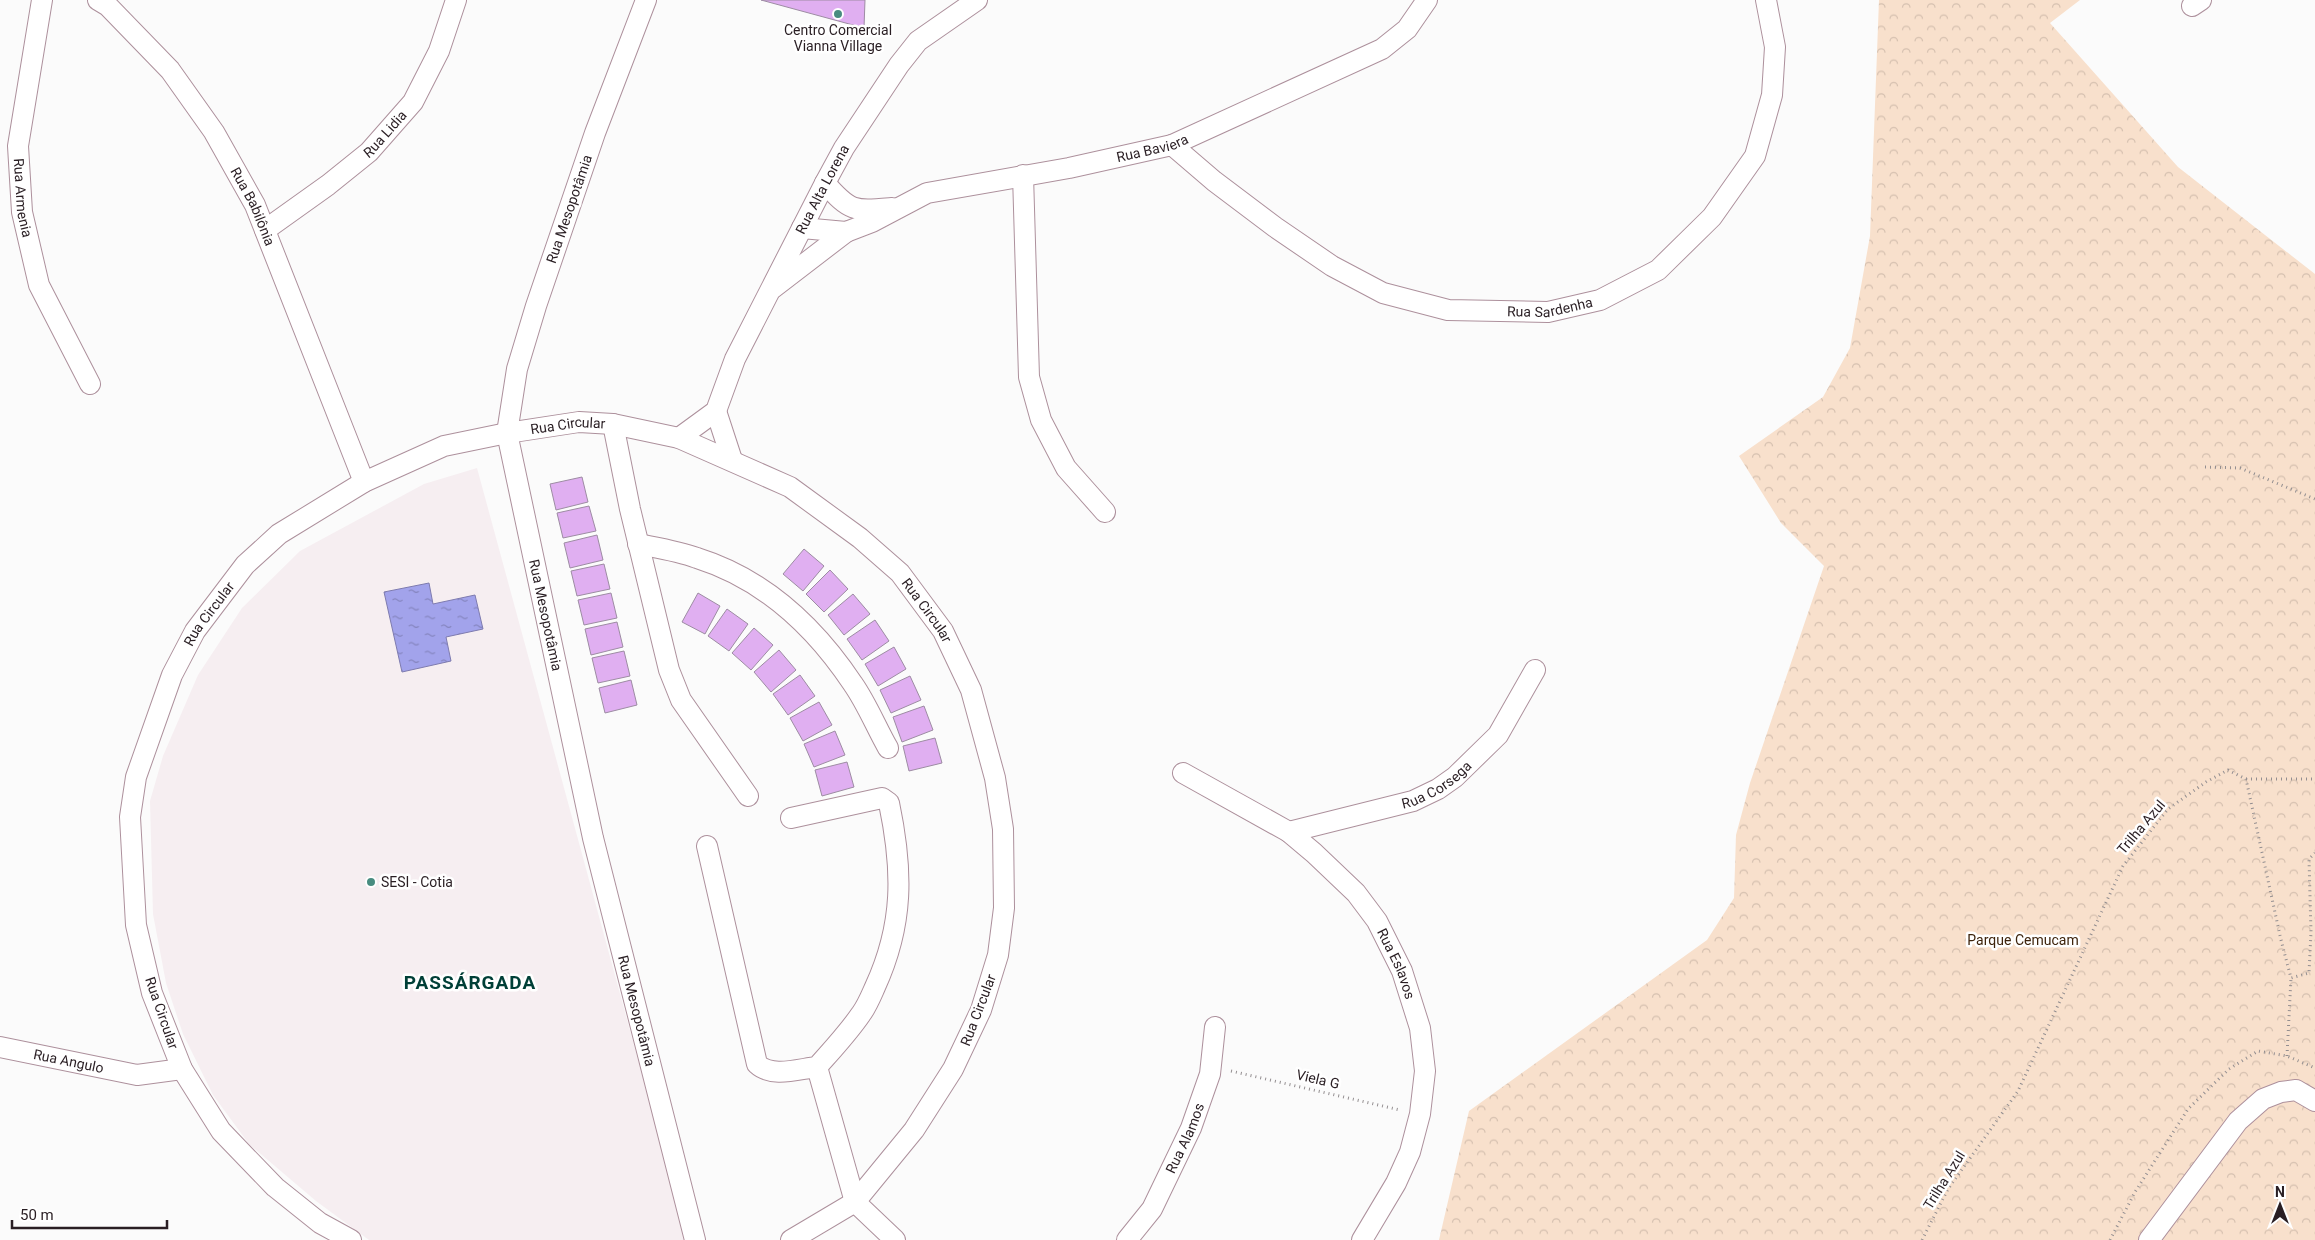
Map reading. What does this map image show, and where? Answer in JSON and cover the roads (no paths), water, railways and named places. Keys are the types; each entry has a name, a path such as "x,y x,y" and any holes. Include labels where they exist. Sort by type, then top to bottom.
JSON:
{"street":[{"name":"Rua Armenia","path":"42,0 18,146 22,212 39,285 90,384"},
{"name":"Rua Babilônia","path":"98,0 108,6 170,70 214,132 255,204 364,482"},
{"name":"Rua Lidia","path":"265,230 369,152 413,102 439,51 456,0"},
{"name":"Rua Mesopotâmia","path":"646,0 595,133 536,306 517,369 507,432 592,838 695,1240"},
{"name":"Rua Alta Lorena","path":"716,411 735,360 844,148 893,73 918,41 977,0"},
{"name":"Rua Baviera","path":"769,291 846,232 872,222 927,193 1119,158 1172,145 1382,49 1406,29 1427,0"},
{"name":"Rua Sardenha","path":"1172,145 1214,181 1275,227 1332,266 1383,293 1448,310 1548,312 1600,300 1658,270 1712,216 1755,156 1772,94 1775,46 1766,0"},
{"path":"1023,175 1029,377 1041,420 1066,468 1104,512"},
{"path":"825,183 849,207 863,210 896,208"},
{"name":"Rua Baviera","path":"802,228 846,232"},
{"path":"679,438 716,411 732,460"},
{"name":"Rua Circular","path":"351,1240 320,1223 275,1187 221,1131 182,1069 152,993 136,925 130,818 136,777 172,674 194,631 245,565 279,534 364,482 444,446 507,432 579,422 613,424 679,438 790,487 860,538 900,573 942,631 971,690 995,778 1003,830 1004,908 998,955 981,1010 953,1069 914,1130 855,1202 791,1240"},
{"path":"613,424 638,544 669,670 681,700 748,796"},
{"path":"638,544 698,558 745,578 776,598 816,634 849,678 888,748"},
{"name":"Rua Corsega","path":"1289,832 1413,801 1438,789 1456,777 1498,735 1535,670"},
{"name":"Rua Eslavos","path":"1183,772 1289,832 1356,893 1377,921 1402,971 1420,1028 1425,1071 1420,1114 1410,1152 1396,1182 1362,1240"},
{"path":"707,846 757,1064 764,1070 773,1072 817,1067 862,1013 887,962 896,926 900,891 895,833 889,803 882,798 791,818"},
{"name":"Rua Alamos","path":"1127,1240 1152,1209 1191,1128 1211,1066 1215,1027"},
{"name":"Rua Angulo","path":"0,1047 137,1075 182,1069"},
{"path":"817,1067 855,1202 895,1240"},
{"path":"2149,1240 2238,1121 2263,1098 2281,1092 2296,1090 2315,1102"}],"water":[{"path":"429,583 433,604 475,595 483,629 446,637 451,661 402,672 384,592"}],"place":[{"name":"Centro Comercial Vianna Village","path":"838,14"},
{"name":"SESI - Cotia","path":"371,882"}],"district":[{"name":"PASSÁRGADA","path":"470,982"}],"park label":[{"name":"Parque Cemucam","path":"2023,940"}]}
